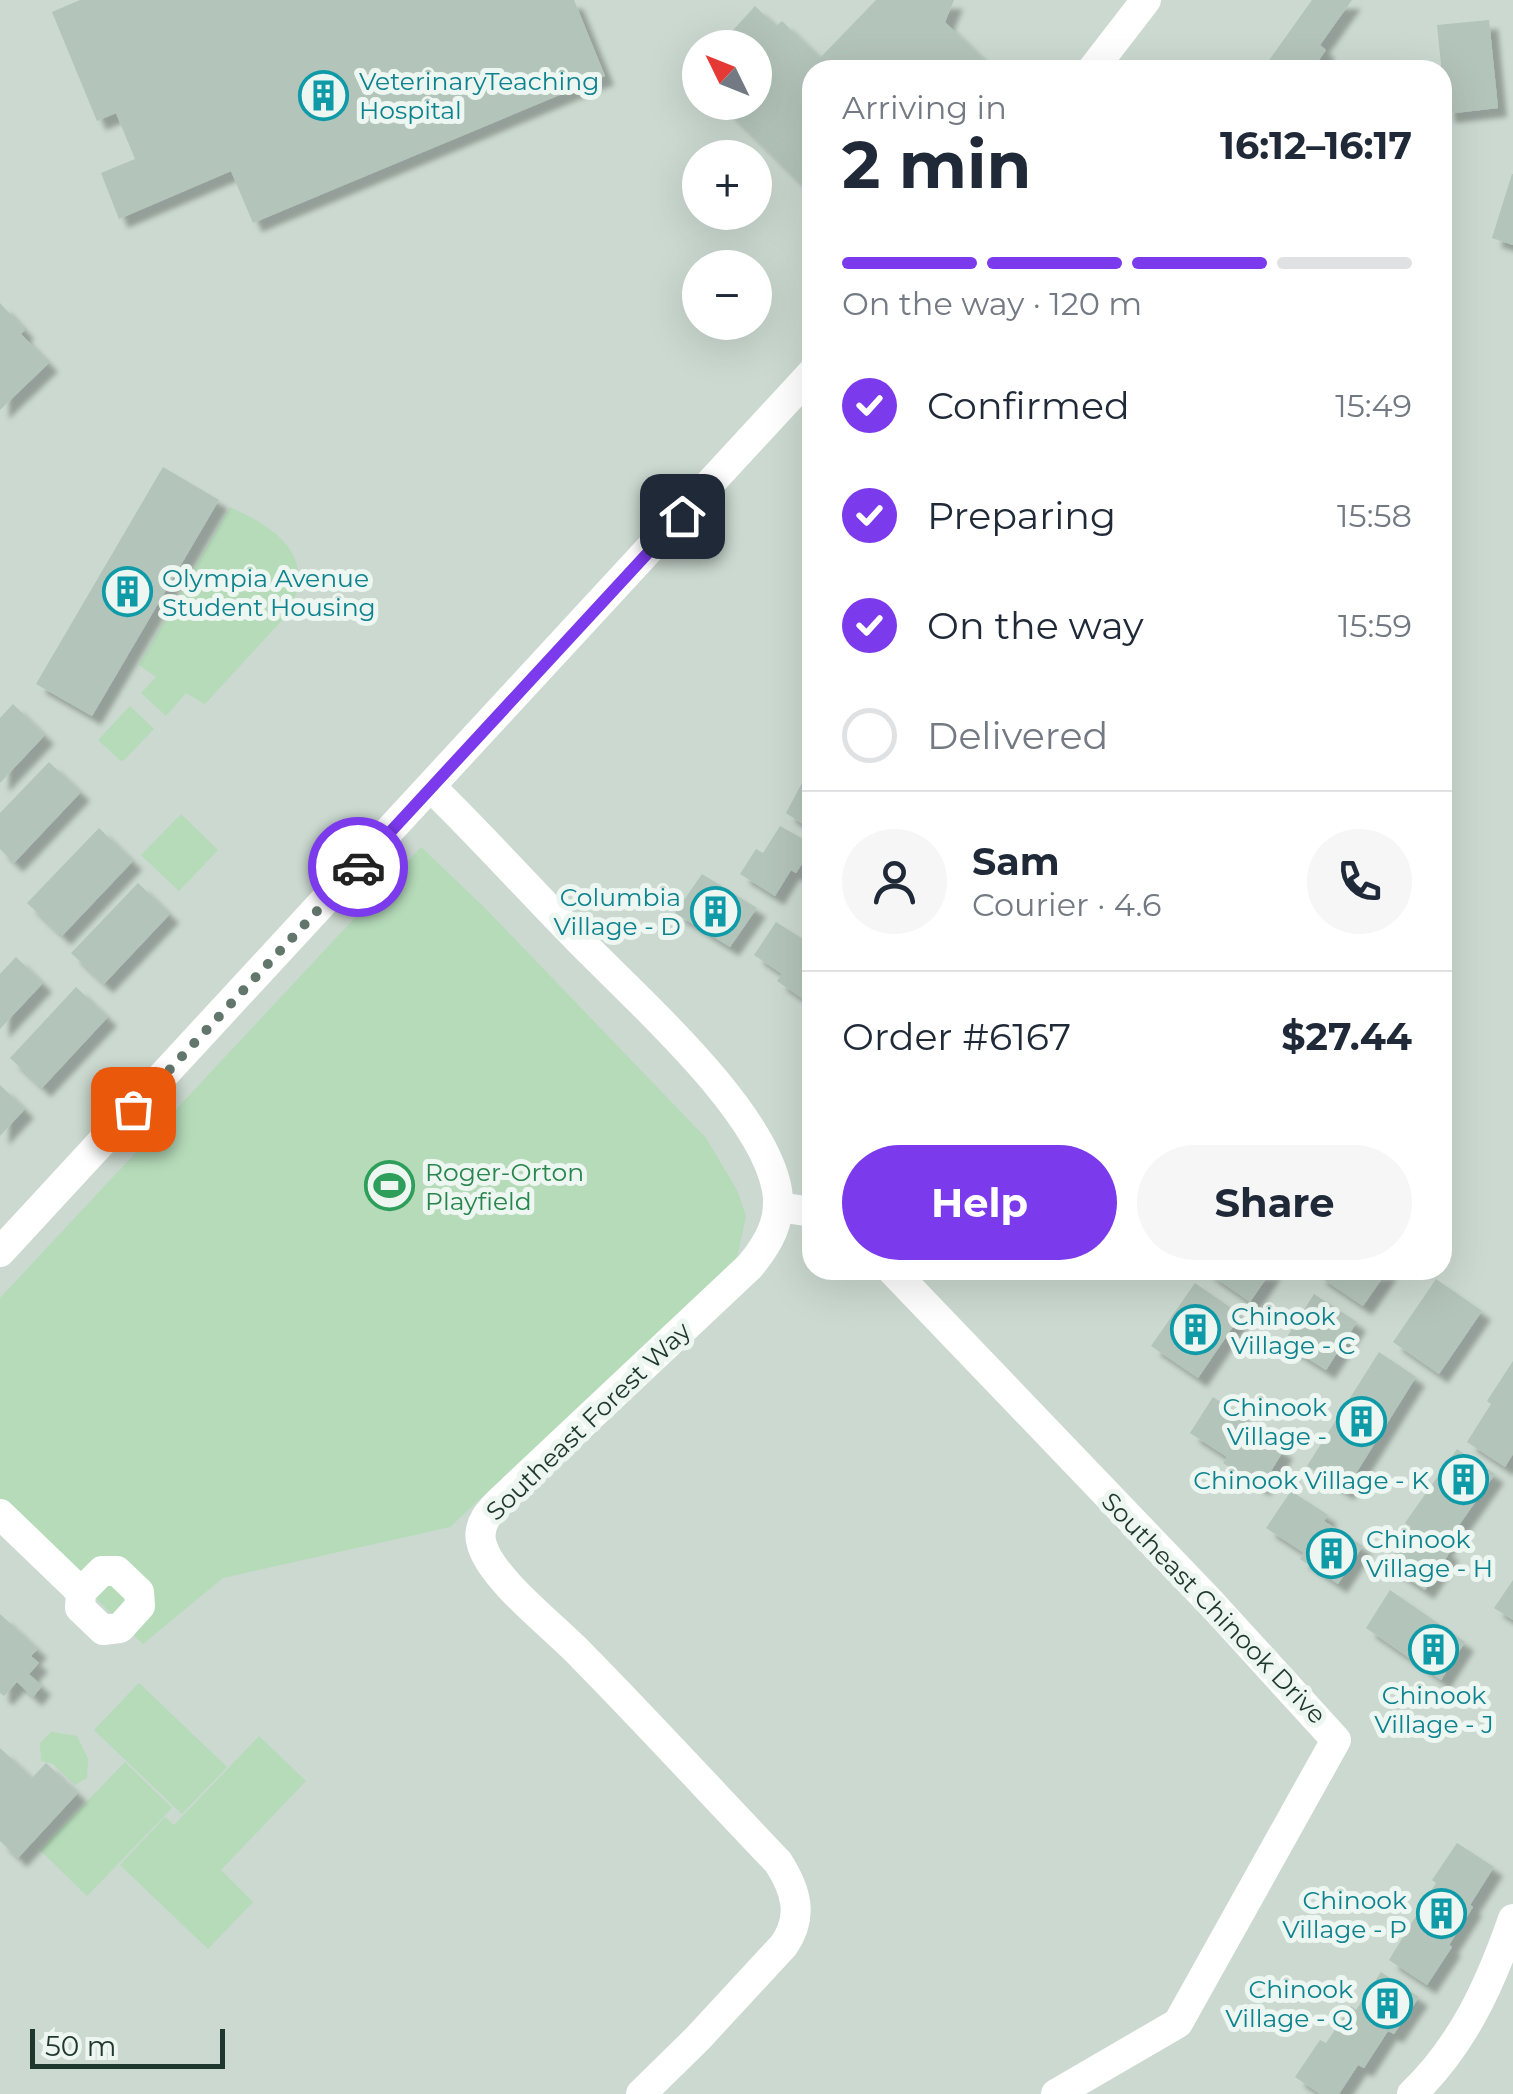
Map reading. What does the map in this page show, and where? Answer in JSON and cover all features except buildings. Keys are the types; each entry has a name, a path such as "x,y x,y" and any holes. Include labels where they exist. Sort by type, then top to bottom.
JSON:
{"street":[{"path":"1100,60 1146,0"},
{"path":"0,1252 802,384"},
{"path":"432,788 664,1027 736,1107 763,1152 776,1185 779,1208 802,1211"},
{"name":"Southeast Forest Way","path":"641,2094 784,1945 798,1914 793,1892 778,1862 580,1654 490,1566 480,1542 480,1528 487,1515 750,1266 769,1240 779,1208"},
{"name":"Southeast Chinook Drive","path":"902,1280 1212,1604 1336,1740 1178,2023 1056,2094"},
{"path":"0,1514 81,1592"},
{"path":"1412,2094 1456,2042 1480,2003 1513,1919"}],"shaded area":[{"path":"0,0 1513,0 1513,2094 0,2094"}],"green space":[{"path":"230,507 264,525 289,549 298,579 295,597 285,617 205,704 186,693 166,716 141,693 156,677 139,665"},
{"path":"130,706 154,729 122,762 98,740"},
{"path":"181,814 218,850 179,891 141,855"},
{"name":"Roger-Orton Playfield","path":"421,847 486,909 706,1138 737,1190 746,1216 737,1258 450,1527 223,1578 143,1644 0,1506 0,1298"},
{"path":"139,1683 227,1767 182,1814 94,1730"},
{"path":"51,1732 77,1736 88,1759 87,1778 75,1785 53,1764 41,1761 40,1743"},
{"path":"259,1736 306,1781 221,1870 253,1902 208,1949 120,1865 165,1817 174,1825"},
{"path":"125,1762 172,1808 87,1896 40,1850"}],"way so far":[{"path":"133,1109 358,867"}],"place":[{"name":"VeterinaryTeaching Hospital","path":"324,95"},
{"name":"Olympia Avenue Student Housing","path":"127,592"},
{"name":"Columbia Village - D","path":"716,911"},
{"name":"Roger-Orton Playfield","path":"390,1186"},
{"name":"Chinook Village - C","path":"1196,1330"},
{"name":"Chinook Village -","path":"1362,1421"},
{"name":"Chinook Village - K","path":"1464,1480"},
{"name":"Chinook Village - H","path":"1331,1553"},
{"name":"Chinook Village - J","path":"1434,1649"},
{"name":"Chinook Village - P","path":"1442,1914"},
{"name":"Chinook Village - Q","path":"1388,2003"}],"route":[{"path":"358,867 682,516"}]}
